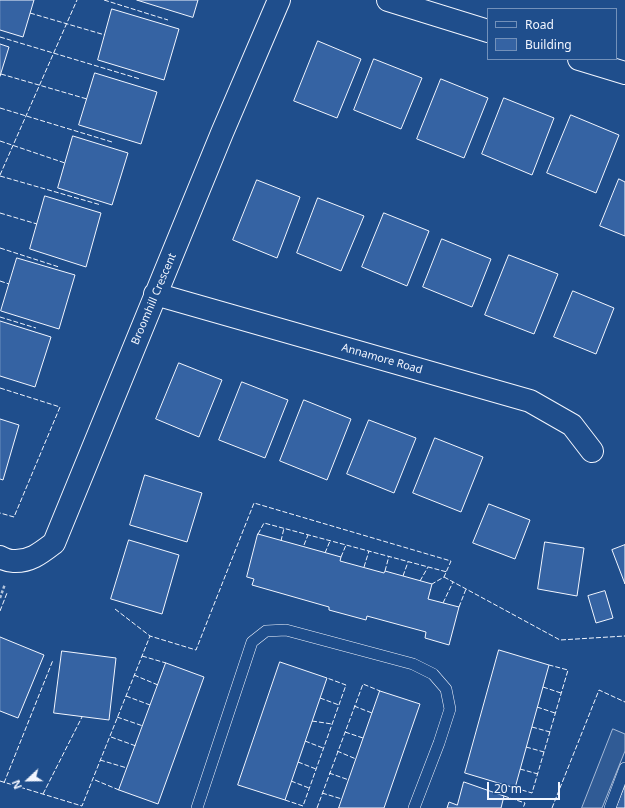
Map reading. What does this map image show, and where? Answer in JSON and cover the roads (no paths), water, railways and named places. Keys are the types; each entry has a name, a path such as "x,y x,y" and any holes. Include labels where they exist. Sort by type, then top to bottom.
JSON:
{"street":[{"name":"Broomhill Crescent","path":"0,557 12,561 29,560 42,553 54,543 222,133 279,0"},
{"path":"388,0 487,31"},
{"path":"582,60 625,73"},
{"name":"Annamore Road","path":"156,294 530,401 572,425 592,451"}],"lane":[{"path":"197,808 252,642 266,631 286,630 413,664 433,674 446,689 450,710 414,808"},
{"path":"610,808 625,768"}]}
